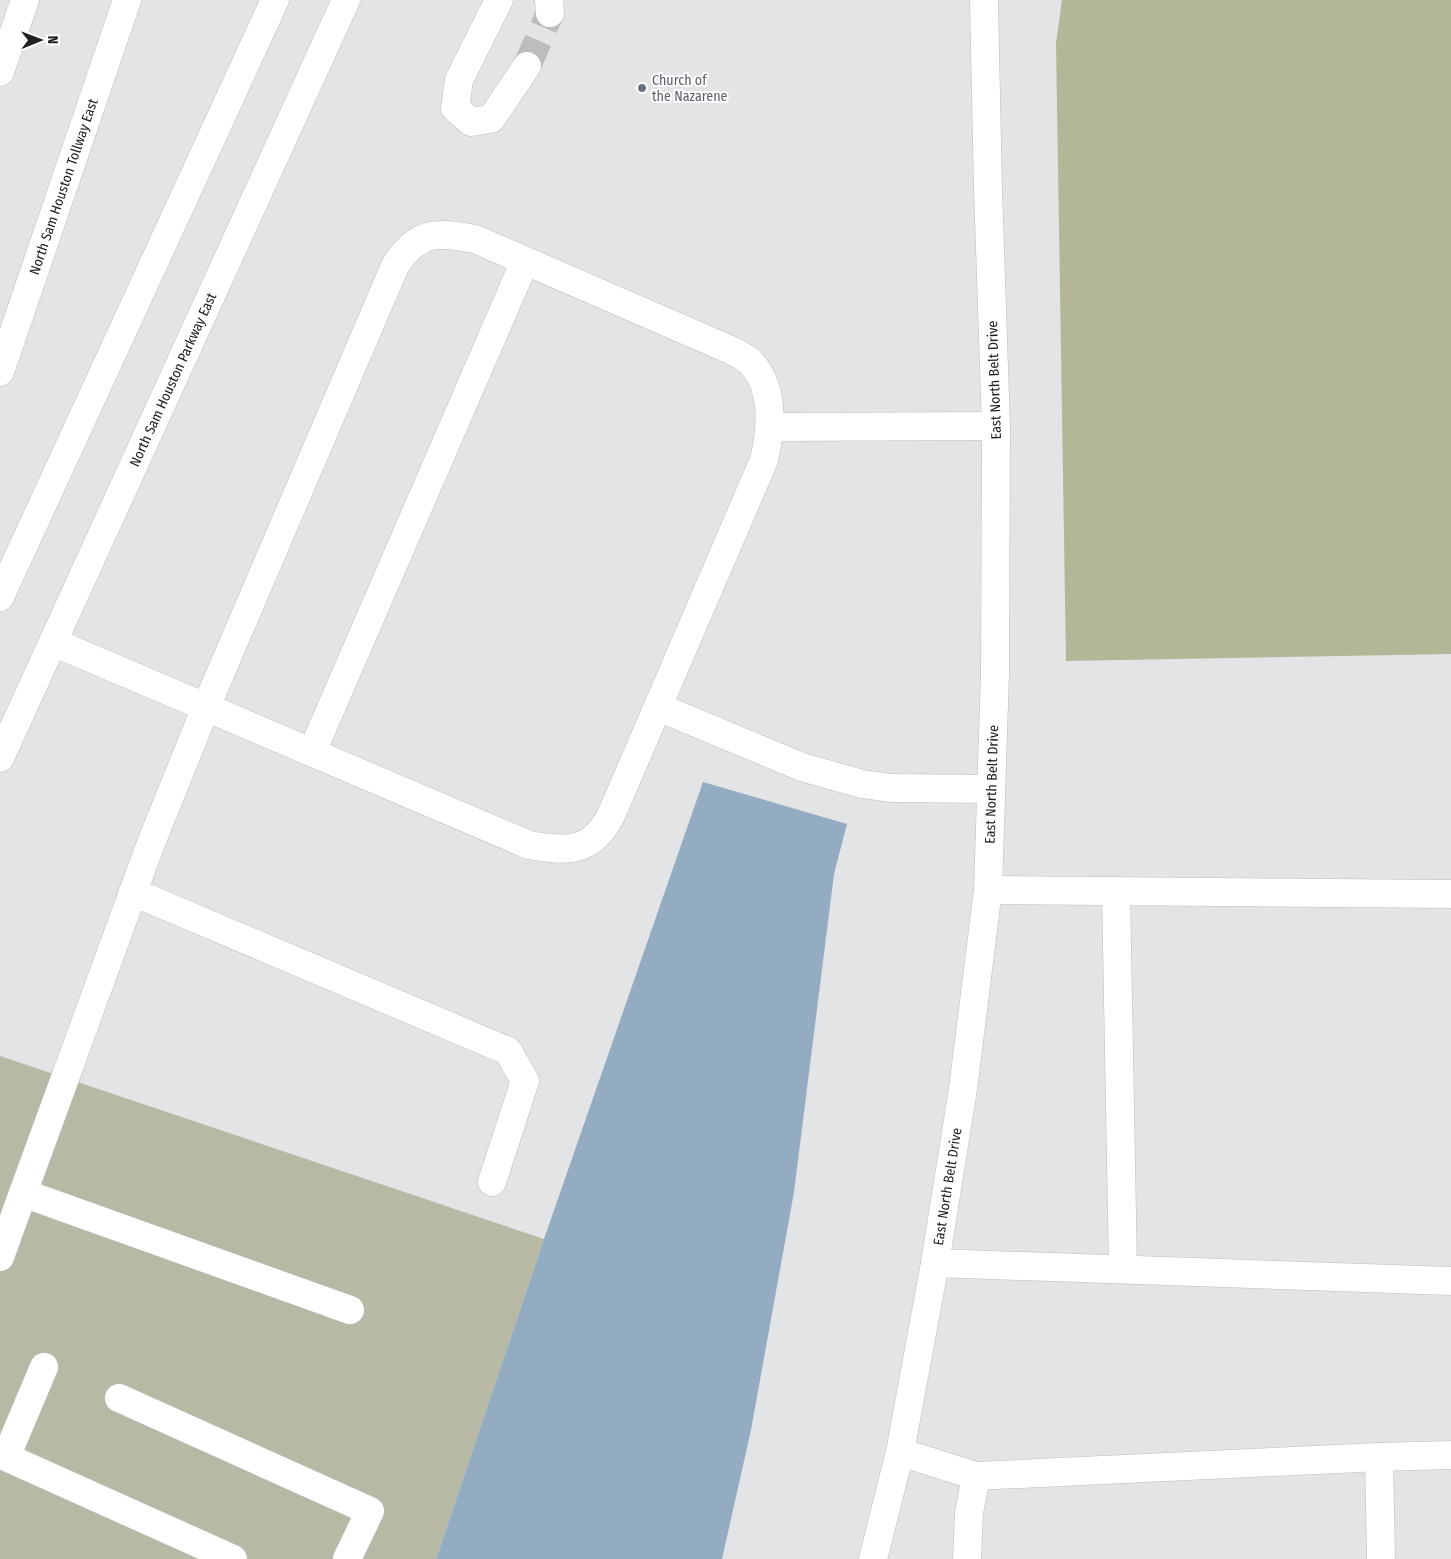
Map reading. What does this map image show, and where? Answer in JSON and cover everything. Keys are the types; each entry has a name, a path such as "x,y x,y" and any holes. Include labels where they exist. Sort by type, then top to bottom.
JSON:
{"main road":[{"path":"0,72 25,0"},
{"name":"North Sam Houston Tollway East","path":"0,372 127,0"},
{"path":"0,597 275,0"},
{"name":"North Sam Houston Parkway East","path":"0,758 346,0"},
{"path":"499,0 459,80 455,108 471,122 491,119 527,66"},
{"name":"East North Belt Drive","path":"872,1559 900,1452 935,1263 963,1089 988,890 996,673 996,426 988,200 984,0"},
{"path":"0,1257 151,843 206,707 395,266 403,254 414,242 429,235 447,235 475,239 724,347 747,359 758,372 765,388 770,427 764,460 606,826 590,841 579,846 565,849 530,845 312,752 206,707 53,642"},
{"path":"312,752 525,261"},
{"path":"770,427 996,426"},
{"path":"658,707 802,767 862,784 891,788 991,789"},
{"path":"988,890 1451,894"},
{"path":"1116,891 1123,1269"},
{"path":"133,892 508,1052 525,1081 492,1182"},
{"path":"23,1192 350,1310"},
{"path":"935,1263 1451,1281"},
{"path":"44,1367 6,1457 233,1559"},
{"path":"119,1398 370,1511 347,1559"},
{"path":"900,1452 976,1476 1379,1457 1451,1456"},
{"path":"1379,1457 1381,1559"},
{"path":"967,1559 969,1513 976,1476"}],"green space":[{"path":"1062,0 1451,0 1451,654 1066,661 1056,43"},
{"path":"0,1056 544,1239 436,1559 0,1559"}],"water":[{"path":"703,782 847,824 834,874 794,1192 751,1430 722,1559 436,1559 544,1239"}],"tunnel":[{"path":"527,66 550,13"}],"place":[{"name":"Church of the Nazarene","path":"642,88"}]}
